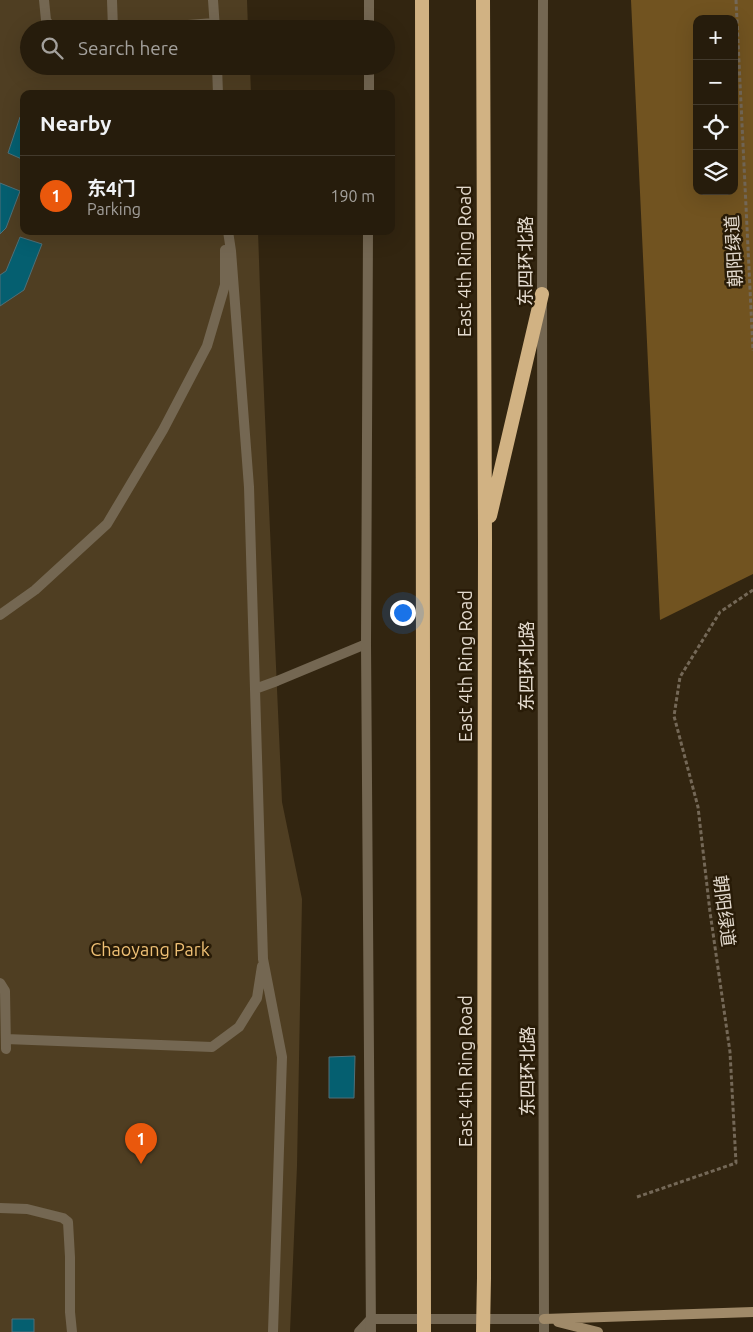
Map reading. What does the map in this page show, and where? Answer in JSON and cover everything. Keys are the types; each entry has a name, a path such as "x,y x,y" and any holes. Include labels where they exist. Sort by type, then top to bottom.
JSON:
{"highway":[{"path":"422,0 424,1332"},
{"name":"East 4th Ring Road","path":"483,1332 484,0"},
{"path":"485,539 542,294"}],"main road":[{"path":"544,1319 753,1312"},
{"path":"544,1319 598,1332"}],"street":[{"path":"44,0 46,20"},
{"path":"112,0 113,20"},
{"path":"213,0 214,20"},
{"path":"369,0 369,20"},
{"name":"东四环北路","path":"543,0 544,1332"},
{"path":"217,75 218,90"},
{"path":"369,75 369,90"},
{"path":"0,615 35,590 107,524 163,430 207,346 225,285 226,235"},
{"path":"227,235 231,251 249,487 263,959 282,1057 274,1332"},
{"path":"368,235 366,644 371,1332"},
{"path":"255,689 277,682 366,644"},
{"path":"0,983 5,991 6,1044 212,1047 239,1027 257,998 263,959"},
{"path":"0,1208 27,1209 63,1218 68,1222 72,1332"},
{"path":"359,1332 371,1319 544,1319"}],"path":[{"name":"朝阳绿道","path":"736,0 753,351"},
{"name":"朝阳绿道","path":"637,1197 736,1163 730,1052 710,912 698,807 674,716 680,676 720,612 753,590"}],"green space":[{"name":"Chaoyang Park","path":"0,0 247,0 248,20 20,20 20,75 250,75 251,90 20,90 20,235 258,235 282,802 302,899 297,1166 290,1332 0,1332"}],"shaded area":[{"path":"631,0 753,0 753,574 660,620"}],"building":[{"path":"20,117 20,158 8,153"},
{"path":"0,183 20,191 6,228 0,234"},
{"path":"20,237 42,244 24,290 0,306 0,275 6,271"},
{"path":"355,1056 354,1098 329,1098 329,1057"},
{"path":"12,1319 34,1319 34,1332 12,1332"}],"place":[{"name":"东4门","path":"141,1164"}]}
